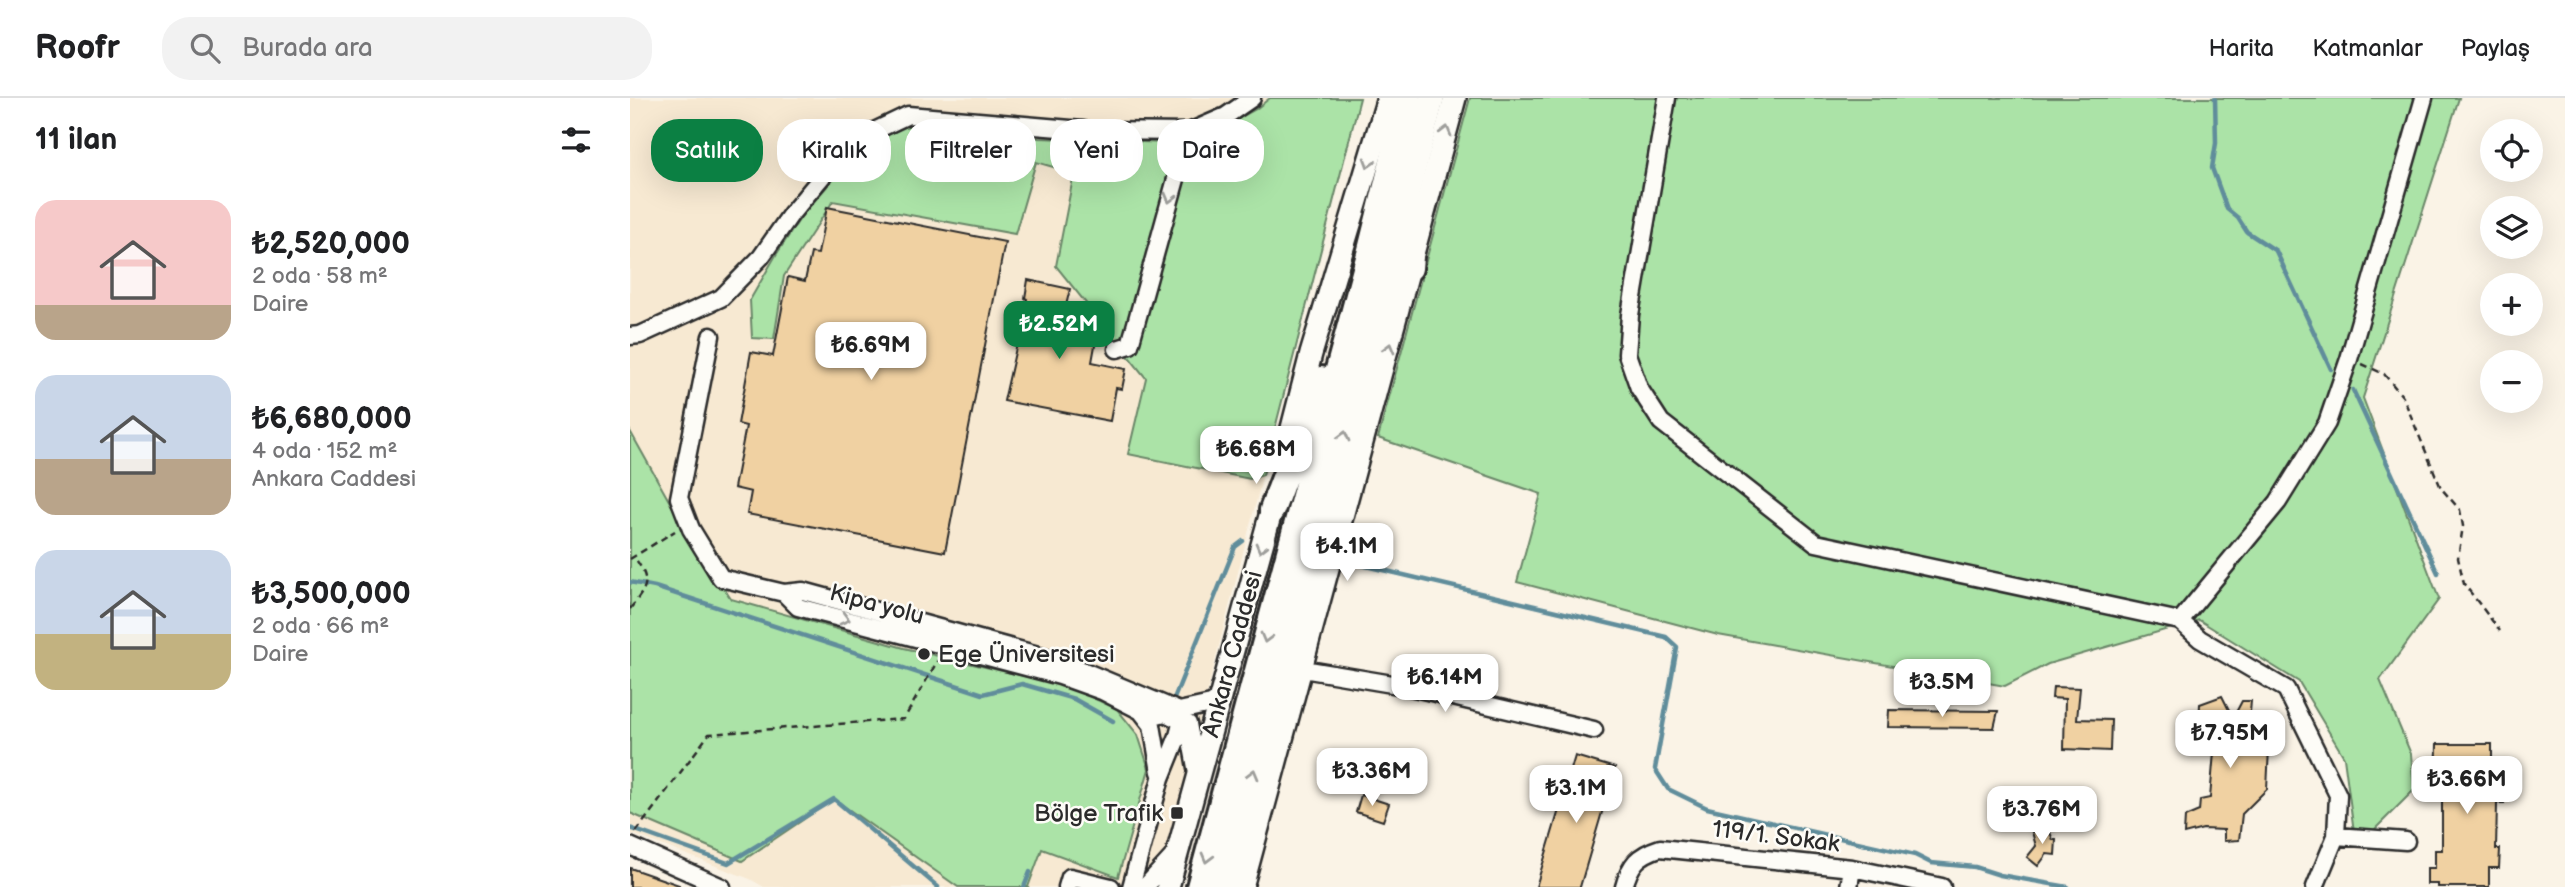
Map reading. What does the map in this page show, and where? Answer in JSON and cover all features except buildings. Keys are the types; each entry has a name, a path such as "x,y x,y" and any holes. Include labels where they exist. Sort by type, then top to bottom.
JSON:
{"highway":[{"name":"Ankara Caddesi","path":"1199,887 1369,254 1408,98"},
{"path":"1223,887 1433,98"},
{"path":"1410,268 1421,143"},
{"path":"1272,510 1369,254"}],"main road":[{"name":"Ankara Caddesi","path":"1168,887 1272,510 1311,354 1388,98"},
{"path":"1242,887 1455,98"}],"street":[{"path":"1219,119 1252,98"},
{"path":"1667,98 1630,315 1628,354 1639,388 1661,422 1816,543 2180,621 2200,639 2287,689 2338,794 2336,836 2315,887"},
{"path":"2180,621 2278,502 2327,423 2349,359 2424,98"},
{"path":"630,335 640,335 721,298 761,257 791,214 835,161 866,135 908,115 1094,131 1157,132"},
{"path":"1116,349 1130,345 1175,182"},
{"name":"Kipa yolu","path":"711,335 679,498 689,523 721,578 784,593 803,592 1060,661 1181,716"},
{"name":"Kipa yolu","path":"784,593 799,607 1060,676 1102,691 1152,715 1165,713 1181,716 1220,699"},
{"path":"1303,669 1409,687 1594,730"},
{"path":"1141,711 1152,725 1161,778"},
{"path":"1132,885 1181,716"},
{"path":"1181,716 1188,724 1198,779"},
{"path":"2336,836 2406,841"},
{"path":"630,846 722,887"},
{"name":"119/1. Sokak","path":"1624,887 1634,861 1660,848 1852,868 1942,887"},
{"path":"1132,885 1179,850"},
{"path":"1849,887 1852,868"},
{"path":"1067,887 1070,877 1111,887"}],"path":[{"path":"2349,359 2384,374 2403,397 2441,488 2460,510 2463,526 2458,558 2463,583 2500,631"},
{"path":"630,609 647,582 645,574 632,558 689,523"},
{"path":"630,840 709,734 904,719 931,671"}],"shaded area":[{"name":"Ege Üniversitesi","path":"630,98 1360,98 1157,887 764,887 750,879 630,833"}],"green space":[{"path":"1270,98 1360,98 1263,475 1250,479 1128,454 1146,378 1056,266 1072,182 1143,182 1143,142 1157,143 1157,182 1264,182 1264,119 1238,119"},
{"path":"1470,98 2459,98 2363,398 2439,599 2380,680 2411,754 2414,790 2367,837 2354,832 2344,757 2299,682 2199,620 2048,664 2005,686 1718,635 1517,582 1541,494 1378,438"},
{"path":"905,127 905,182 1030,182 1015,234 833,201 784,276 774,339 752,338 750,300 803,214 831,182 891,182 891,133"},
{"path":"1036,138 1050,138 1050,166 1036,162"},
{"path":"630,431 687,533 731,599 904,648 1067,686 1117,709 1138,735 1149,769 1118,877 1042,849 1028,887 958,887 834,799 742,861 630,813"}],"waterway":[{"path":"2215,98 2216,143 2212,168 2227,209 2238,218 2247,232 2276,251 2331,369"},
{"path":"2353,390 2438,573"},
{"path":"1173,701 1235,547 1243,541"},
{"path":"1336,559 1666,637 1677,647 1655,769 1668,789 1707,808 1915,855 1931,863 1975,867 2000,875 2068,887"},
{"path":"630,582 655,587 983,694 1022,684 1074,699 1113,721"},
{"path":"630,828 728,863 834,799 938,887"},
{"path":"1024,887 1030,872"}],"place":[{"name":"Ege Üniversitesi","path":"924,654"},
{"name":"Bölge Trafik","path":"1177,813"}]}
